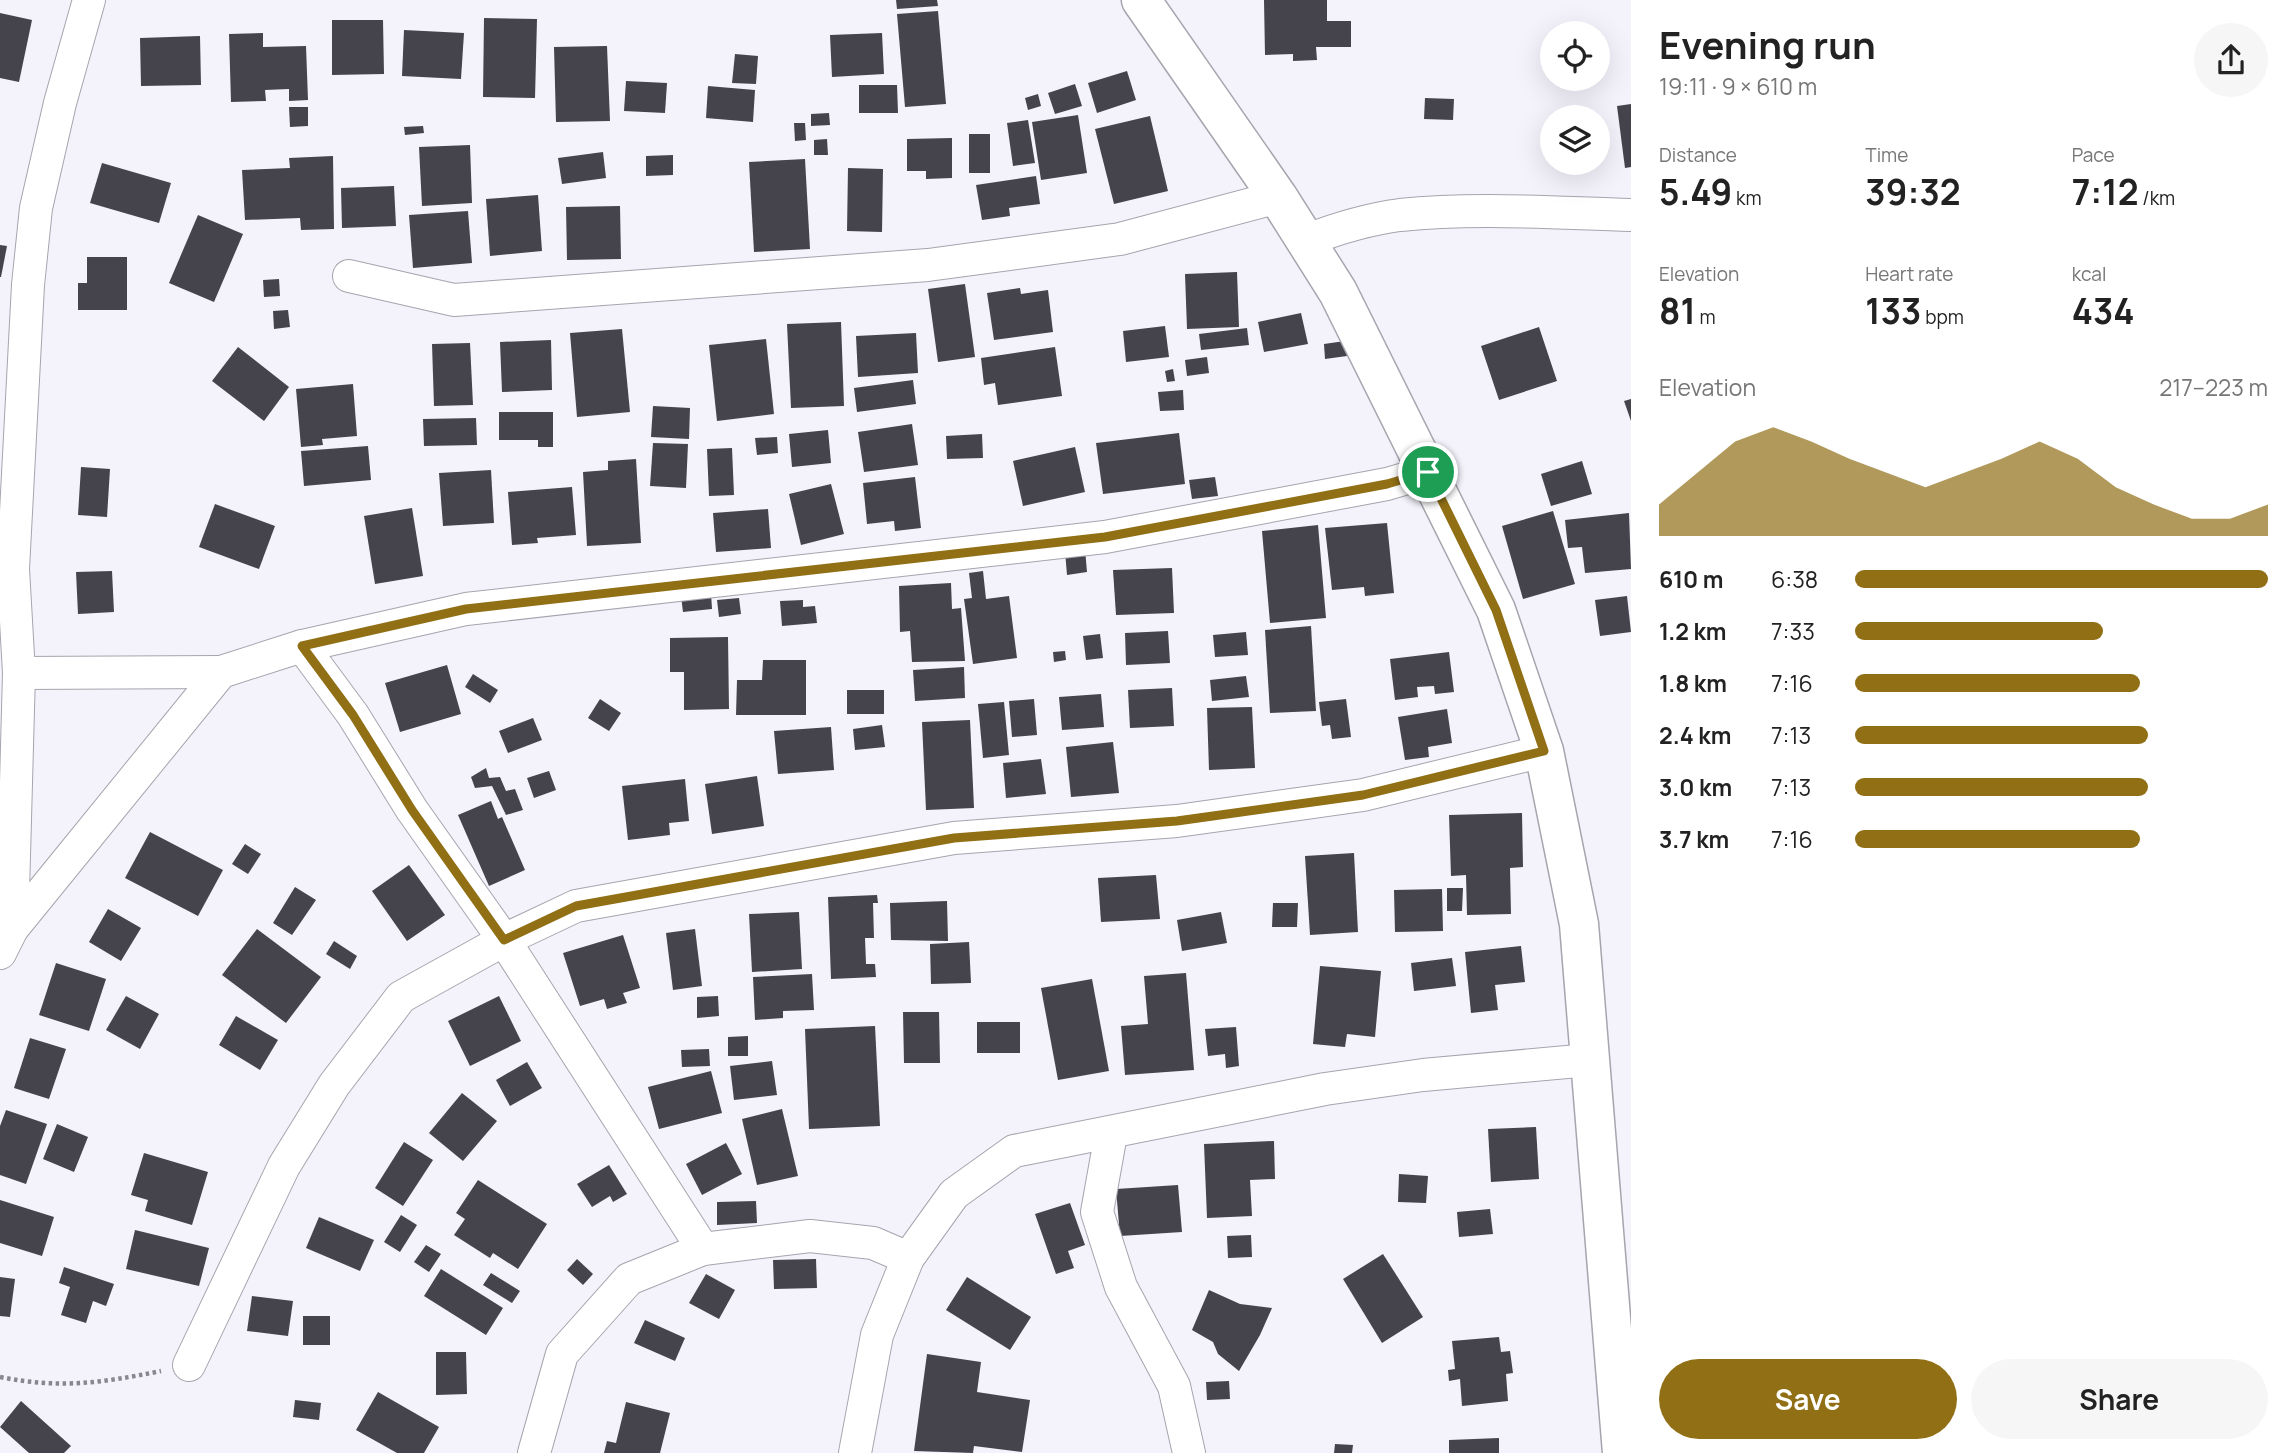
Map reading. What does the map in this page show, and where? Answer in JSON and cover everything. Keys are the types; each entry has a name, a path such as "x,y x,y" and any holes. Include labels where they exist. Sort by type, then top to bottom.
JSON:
{"street":[{"path":"6,941 19,673 7,568 28,285 36,208 60,103 89,0"},
{"path":"1141,0 1278,197 1338,292 1496,610 1544,751 1579,924 1622,1453"},
{"path":"349,276 454,300 929,265 1120,239 1278,197"},
{"path":"1307,240 1399,215 1472,212 1631,215"},
{"path":"19,673 221,672 302,646 466,609 1105,537 1387,484 1428,472"},
{"path":"302,646 353,715 412,810 504,940 703,1249"},
{"path":"6,941 221,672"},
{"path":"190,1365 284,1166 334,1085 401,997 504,940 576,906 954,838 1177,821 1363,795 1544,751"},
{"path":"855,1453 877,1335 908,1258 954,1194 1014,1151 1111,1134 1325,1089 1423,1075 1589,1060"},
{"path":"1111,1134 1097,1212 1121,1287 1174,1386 1189,1453"},
{"path":"534,1453 562,1354 629,1279 703,1249 810,1236 873,1243 908,1258"}],"path":[{"path":"0,1377 33,1384 83,1385 190,1365"}],"building":[{"path":"896,0 937,0 938,6 897,9"},
{"path":"1264,0 1327,0 1327,21 1351,21 1351,47 1316,47 1317,60 1293,61 1293,54 1265,55"},
{"path":"938,11 946,104 905,107 897,14"},
{"path":"0,13 32,20 19,82 0,78"},
{"path":"484,18 537,19 535,98 483,97"},
{"path":"332,20 383,20 384,74 332,75"},
{"path":"404,30 464,33 461,79 402,76"},
{"path":"263,33 263,47 306,46 308,100 289,101 289,89 265,90 266,101 231,102 229,34"},
{"path":"882,33 884,74 832,77 830,35"},
{"path":"200,36 201,85 141,86 140,38"},
{"path":"607,46 610,121 556,122 554,47"},
{"path":"735,54 758,56 756,84 732,83"},
{"path":"1127,71 1136,100 1097,113 1088,83"},
{"path":"626,81 667,83 665,113 624,111"},
{"path":"1075,84 1082,106 1055,114 1048,93"},
{"path":"859,85 897,85 898,113 859,113"},
{"path":"708,86 755,90 753,122 706,118"},
{"path":"1038,94 1041,106 1028,110 1025,98"},
{"path":"1425,98 1454,99 1453,120 1424,119"},
{"path":"1631,104 1631,167 1625,168 1617,106"},
{"path":"289,107 308,107 308,126 290,127"},
{"path":"829,113 830,125 811,126 811,114"},
{"path":"1078,115 1087,173 1041,180 1032,122"},
{"path":"1150,116 1168,191 1114,204 1095,129"},
{"path":"1028,120 1035,163 1013,166 1007,123"},
{"path":"794,123 805,123 806,140 795,141"},
{"path":"423,126 424,133 405,135 404,127"},
{"path":"969,134 990,134 990,173 969,173"},
{"path":"952,138 952,178 926,179 926,171 907,171 907,139"},
{"path":"827,139 828,155 814,155 814,140"},
{"path":"470,145 472,203 422,206 419,147"},
{"path":"603,152 606,178 562,184 558,158"},
{"path":"673,155 673,175 646,176 646,156"},
{"path":"333,156 334,229 301,230 300,218 245,220 242,170 290,168 289,158"},
{"path":"805,159 810,249 754,252 749,162"},
{"path":"102,163 171,183 159,223 90,203"},
{"path":"848,168 883,169 882,232 847,231"},
{"path":"1036,176 1040,204 1009,208 1010,216 982,220 976,185"},
{"path":"394,186 396,226 342,228 341,188"},
{"path":"538,195 542,251 490,256 486,199"},
{"path":"620,206 621,259 567,260 566,207"},
{"path":"468,211 472,263 413,268 409,215"},
{"path":"198,215 243,234 214,302 169,283"},
{"path":"0,245 7,246 1,277 0,277"},
{"path":"87,257 127,257 127,310 78,310 78,283 87,283"},
{"path":"1237,272 1239,327 1187,329 1185,274"},
{"path":"279,279 280,296 264,297 263,280"},
{"path":"965,284 975,357 938,362 928,289"},
{"path":"1020,288 1021,294 1048,290 1053,332 994,340 987,293"},
{"path":"288,310 290,327 274,329 273,311"},
{"path":"1301,313 1308,344 1264,352 1258,322"},
{"path":"841,322 844,406 791,408 787,324"},
{"path":"1165,326 1169,357 1126,362 1123,331"},
{"path":"1539,327 1557,381 1499,400 1481,346"},
{"path":"1247,328 1249,345 1201,350 1199,334"},
{"path":"622,329 630,412 577,417 570,333"},
{"path":"916,333 918,373 858,377 856,336"},
{"path":"766,339 774,414 717,421 709,345"},
{"path":"551,340 552,390 502,392 500,342"},
{"path":"1345,341 1347,356 1325,359 1324,344"},
{"path":"470,343 473,405 434,406 432,344"},
{"path":"238,347 289,387 264,421 212,381"},
{"path":"1055,347 1062,396 998,405 995,383 984,385 981,358"},
{"path":"1207,357 1209,373 1187,376 1185,360"},
{"path":"1173,369 1175,381 1167,382 1165,371"},
{"path":"913,380 916,404 857,412 854,388"},
{"path":"353,384 357,436 322,439 323,445 301,447 296,389"},
{"path":"1183,390 1184,410 1160,411 1158,392"},
{"path":"1631,399 1631,421 1624,401"},
{"path":"653,406 690,408 689,439 651,437"},
{"path":"499,412 553,412 553,447 538,447 538,440 499,440"},
{"path":"476,418 477,445 424,446 423,419"},
{"path":"912,424 918,465 864,472 858,432"},
{"path":"828,430 831,463 792,467 789,434"},
{"path":"1179,433 1185,484 1103,494 1096,443"},
{"path":"982,434 983,458 947,459 946,436"},
{"path":"777,437 778,453 757,455 755,438"},
{"path":"653,443 688,444 686,488 650,486"},
{"path":"368,446 371,480 304,486 301,451"},
{"path":"1075,447 1085,492 1023,506 1013,461"},
{"path":"732,448 734,495 709,496 707,449"},
{"path":"636,459 641,543 587,546 583,472 608,470 608,461"},
{"path":"1582,461 1592,494 1551,506 1541,474"},
{"path":"81,467 110,469 107,517 78,515"},
{"path":"491,470 494,523 443,526 439,473"},
{"path":"915,477 921,528 895,531 894,521 867,524 863,483"},
{"path":"1215,477 1218,496 1192,499 1189,480"},
{"path":"831,484 844,534 801,545 789,494"},
{"path":"572,487 576,535 537,538 538,543 512,545 508,492"},
{"path":"215,504 275,526 259,569 199,547"},
{"path":"412,508 423,576 375,584 364,516"},
{"path":"768,509 771,548 716,552 713,513"},
{"path":"1553,511 1575,584 1523,599 1502,526"},
{"path":"1629,513 1631,569 1585,573 1582,547 1568,548 1565,520"},
{"path":"1387,523 1394,593 1365,596 1364,587 1332,590 1325,528"},
{"path":"1318,525 1326,618 1270,623 1262,531"},
{"path":"1085,549 1087,572 1067,575 1065,551"},
{"path":"1172,568 1174,613 1116,615 1113,570"},
{"path":"112,571 114,612 78,614 76,572"},
{"path":"983,571 986,599 1009,596 1017,658 973,664 964,599 972,598 969,573"},
{"path":"951,583 952,609 961,608 965,661 912,662 910,631 900,632 899,586"},
{"path":"711,593 712,609 683,612 681,596"},
{"path":"1627,596 1631,632 1600,636 1595,600"},
{"path":"739,598 741,614 719,617 717,600"},
{"path":"803,600 803,607 815,606 817,623 782,626 780,601"},
{"path":"1311,626 1316,711 1270,713 1265,630"},
{"path":"1168,631 1170,663 1126,665 1125,633"},
{"path":"1246,632 1248,655 1215,657 1213,635"},
{"path":"1100,634 1103,658 1086,660 1083,636"},
{"path":"728,637 729,709 684,710 684,672 670,672 670,638"},
{"path":"1065,651 1066,660 1054,662 1053,652"},
{"path":"1449,652 1454,692 1435,694 1434,686 1417,687 1418,697 1395,700 1390,659"},
{"path":"763,660 806,660 806,715 736,715 737,680 762,680"},
{"path":"447,665 461,714 400,732 385,683"},
{"path":"964,667 965,698 915,701 913,670"},
{"path":"473,674 498,690 490,703 465,687"},
{"path":"1246,676 1249,697 1212,701 1210,680"},
{"path":"1172,688 1174,726 1130,728 1128,690"},
{"path":"847,690 884,690 884,714 847,714"},
{"path":"1101,694 1104,727 1062,730 1059,697"},
{"path":"600,699 621,713 609,731 588,718"},
{"path":"1034,699 1037,735 1012,737 1009,701"},
{"path":"1346,699 1351,737 1332,739 1330,725 1322,726 1319,702"},
{"path":"1004,702 1009,755 983,758 978,704"},
{"path":"1252,707 1255,768 1209,770 1207,708"},
{"path":"1447,709 1452,743 1428,747 1429,757 1405,760 1398,717"},
{"path":"533,718 542,740 508,753 499,731"},
{"path":"970,720 974,808 926,810 922,722"},
{"path":"882,725 885,747 855,750 853,729"},
{"path":"831,727 834,770 778,774 774,731"},
{"path":"1113,742 1119,793 1071,797 1066,747"},
{"path":"1041,759 1046,794 1006,798 1003,763"},
{"path":"486,768 489,778 500,777 506,791 515,789 523,810 506,815 492,786 475,788 471,777"},
{"path":"549,771 556,790 534,798 527,778"},
{"path":"757,776 764,826 712,834 705,784"},
{"path":"685,779 689,821 669,823 670,835 628,840 622,786"},
{"path":"491,801 498,819 502,817 525,870 489,886 458,815"},
{"path":"1522,813 1523,867 1510,868 1511,914 1467,915 1466,875 1451,876 1449,815"},
{"path":"150,832 223,870 198,916 125,878"},
{"path":"245,844 261,854 248,874 232,864"},
{"path":"1354,853 1358,932 1310,935 1305,856"},
{"path":"409,865 445,915 407,941 372,891"},
{"path":"1156,875 1160,919 1101,922 1098,878"},
{"path":"295,887 316,900 292,935 273,923"},
{"path":"1447,888 1463,888 1462,911 1447,911"},
{"path":"1442,889 1443,931 1395,932 1394,890"},
{"path":"877,895 878,903 873,903 874,938 865,938 866,964 875,964 876,977 831,979 828,897"},
{"path":"947,901 948,941 891,940 890,903"},
{"path":"1273,903 1298,903 1297,927 1272,927"},
{"path":"108,909 141,928 121,961 89,942"},
{"path":"799,912 802,969 752,972 749,914"},
{"path":"1221,912 1227,943 1182,951 1177,920"},
{"path":"257,929 321,977 286,1023 222,975"},
{"path":"695,929 702,986 673,990 666,933"},
{"path":"623,935 640,988 623,993 627,1003 607,1009 604,999 580,1006 563,953"},
{"path":"334,941 357,956 350,969 326,954"},
{"path":"969,942 971,983 931,984 930,944"},
{"path":"1521,946 1525,982 1495,985 1498,1010 1471,1013 1465,952"},
{"path":"1452,958 1456,986 1414,991 1411,963"},
{"path":"56,963 106,979 89,1031 39,1015"},
{"path":"1320,966 1381,971 1375,1037 1347,1034 1345,1047 1313,1044"},
{"path":"1186,973 1194,1070 1125,1075 1121,1026 1148,1024 1144,976"},
{"path":"812,974 814,1010 783,1011 783,1018 755,1020 753,977"},
{"path":"1092,979 1109,1071 1058,1080 1041,988"},
{"path":"126,996 159,1014 140,1049 106,1030"},
{"path":"499,996 521,1041 470,1066 448,1021"},
{"path":"718,996 719,1016 697,1018 697,997"},
{"path":"903,1012 939,1012 940,1063 904,1063"},
{"path":"236,1016 278,1040 260,1070 219,1045"},
{"path":"977,1022 1020,1022 1020,1053 977,1053"},
{"path":"875,1026 880,1126 809,1129 805,1029"},
{"path":"1236,1027 1239,1066 1226,1068 1225,1054 1208,1056 1205,1029"},
{"path":"748,1036 748,1056 728,1056 728,1037"},
{"path":"30,1038 66,1049 49,1099 14,1088"},
{"path":"709,1049 710,1066 682,1067 681,1050"},
{"path":"772,1061 777,1095 734,1100 730,1066"},
{"path":"527,1062 542,1088 510,1106 496,1080"},
{"path":"711,1071 722,1113 659,1129 648,1087"},
{"path":"462,1093 497,1121 463,1161 429,1133"},
{"path":"782,1109 798,1176 757,1185 742,1119"},
{"path":"6,1110 47,1124 26,1184 0,1175 0,1126"},
{"path":"57,1124 88,1137 74,1172 43,1159"},
{"path":"1536,1127 1539,1179 1491,1182 1488,1129"},
{"path":"1274,1141 1275,1179 1250,1180 1252,1216 1207,1218 1204,1144"},
{"path":"404,1142 433,1160 403,1206 375,1188"},
{"path":"726,1143 742,1174 702,1195 686,1164"},
{"path":"144,1153 208,1172 192,1225 145,1211 148,1200 131,1195"},
{"path":"609,1165 627,1194 613,1202 610,1196 592,1207 577,1184"},
{"path":"1399,1174 1428,1176 1426,1203 1398,1202"},
{"path":"478,1180 547,1224 518,1269 493,1253 490,1258 454,1235 465,1219 456,1213"},
{"path":"1178,1185 1182,1232 1120,1236 1116,1189"},
{"path":"0,1200 54,1217 42,1256 0,1243"},
{"path":"756,1201 757,1223 717,1225 717,1202"},
{"path":"1070,1203 1085,1245 1068,1251 1074,1268 1056,1274 1035,1214"},
{"path":"1490,1209 1493,1234 1459,1237 1457,1212"},
{"path":"401,1215 417,1225 400,1252 384,1242"},
{"path":"319,1217 374,1240 360,1271 306,1248"},
{"path":"135,1230 209,1248 199,1286 126,1269"},
{"path":"1251,1235 1252,1257 1228,1258 1227,1236"},
{"path":"426,1245 441,1254 429,1272 414,1262"},
{"path":"1383,1254 1423,1317 1382,1343 1343,1279"},
{"path":"577,1259 593,1274 583,1285 567,1270"},
{"path":"816,1259 817,1288 774,1289 773,1260"},
{"path":"64,1267 114,1284 106,1306 93,1301 86,1323 61,1315 70,1287 59,1283"},
{"path":"441,1269 503,1308 486,1335 424,1296"},
{"path":"491,1273 520,1291 512,1303 483,1285"},
{"path":"706,1274 735,1290 719,1319 689,1303"},
{"path":"0,1277 15,1279 10,1317 0,1316"},
{"path":"967,1277 1031,1317 1010,1350 946,1310"},
{"path":"1209,1290 1240,1304 1272,1308 1239,1371 1218,1354 1213,1342 1192,1330"},
{"path":"252,1296 293,1301 288,1336 247,1331"},
{"path":"303,1316 330,1316 330,1345 303,1345"},
{"path":"645,1320 685,1338 675,1361 634,1343"},
{"path":"1499,1337 1501,1352 1510,1351 1513,1373 1506,1374 1508,1401 1462,1406 1460,1379 1449,1381 1448,1370 1455,1369 1452,1341"},
{"path":"436,1352 466,1352 467,1394 436,1395"},
{"path":"927,1354 981,1362 977,1392 1030,1400 1022,1452 974,1446 973,1453 914,1451"},
{"path":"1229,1381 1230,1399 1207,1400 1206,1382"},
{"path":"378,1392 439,1427 424,1453 397,1453 356,1430"},
{"path":"295,1400 321,1403 319,1420 293,1417"},
{"path":"21,1401 71,1446 64,1453 29,1453 0,1427"},
{"path":"626,1402 670,1413 660,1453 604,1453 607,1441 616,1443"},
{"path":"1499,1438 1499,1453 1449,1453 1449,1440"},
{"path":"1335,1444 1353,1445 1352,1453 1334,1453"}],"route":[{"path":"1428,472 1496,610 1544,751 1363,795 1177,821 954,838 576,906 504,940 412,810 353,715 302,646 466,609 1105,537 1387,484 1428,472"}]}
